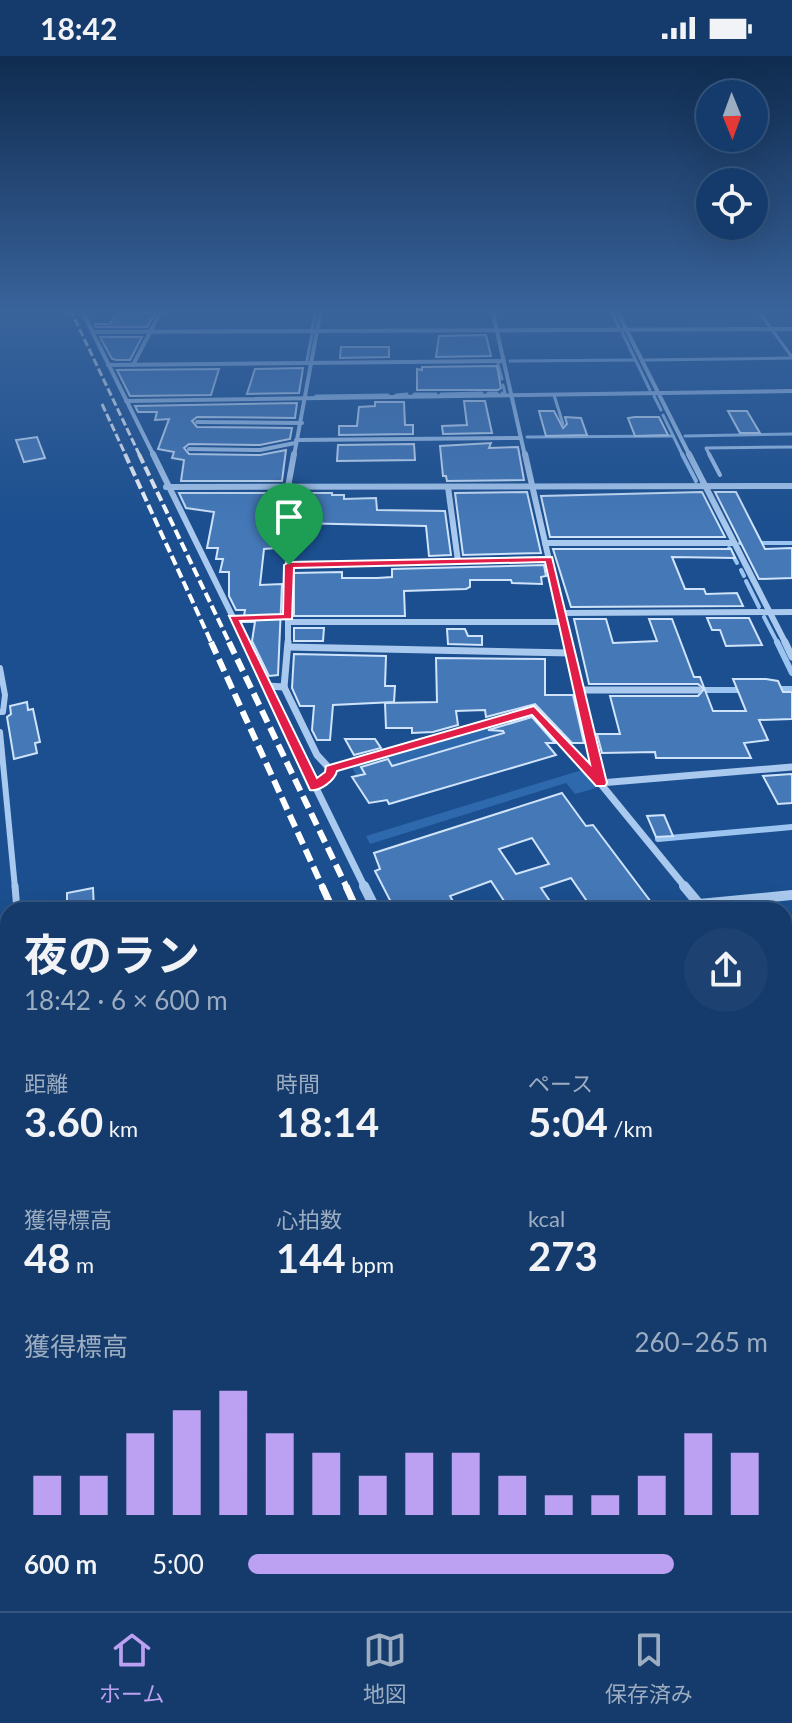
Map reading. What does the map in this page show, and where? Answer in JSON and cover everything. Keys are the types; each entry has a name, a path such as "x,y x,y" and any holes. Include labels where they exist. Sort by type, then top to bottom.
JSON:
{"street":[{"path":"116,382 372,902"},
{"path":"309,382 288,487 288,647 284,687 317,755 332,773 315,786"},
{"path":"509,382 600,783"},
{"path":"652,382 792,657"},
{"path":"126,401 792,391"},
{"path":"197,422 302,423"},
{"path":"189,449 260,450 295,442 521,438"},
{"path":"166,487 792,486"},
{"path":"448,487 458,561"},
{"path":"545,543 734,543"},
{"path":"289,565 549,559"},
{"path":"561,613 792,612"},
{"path":"288,619 564,622"},
{"path":"288,647 571,653"},
{"path":"267,686 284,687"},
{"path":"579,690 698,690"},
{"path":"330,769 534,710 600,783 697,902"},
{"path":"600,783 792,767"},
{"path":"739,902 792,895"}],"lane":[{"path":"554,395 563,424"},
{"path":"720,475 706,448 792,447"},
{"path":"0,668 5,695 3,712 0,712"},
{"path":"0,732 16,902"}],"path":[{"path":"233,618 288,619"}],"shaded area":[{"path":"497,726 503,733 356,775 352,767"},
{"path":"582,770 596,788 575,794 566,783 370,844 366,836"}],"building":[{"path":"123,382 215,382 211,395 130,396"},
{"path":"251,382 301,382 299,393 247,394"},
{"path":"417,382 500,382 501,388 498,390 417,390"},
{"path":"464,401 485,401 492,433 443,434 442,426 467,425"},
{"path":"375,402 404,402 405,425 413,425 413,434 339,435 339,426 357,426 359,407 375,406"},
{"path":"297,403 295,418 197,417 192,421 197,427 292,428 290,439 260,445 189,444 184,448 189,454 260,455 286,450 282,481 181,481 184,460 172,458 174,452 158,449 169,419 155,420 157,412 138,412 135,406"},
{"path":"539,411 554,411 563,428 567,424 565,417 581,418 587,435 546,436"},
{"path":"728,411 747,411 760,433 740,433"},
{"path":"659,417 668,435 635,436 628,418"},
{"path":"37,437 45,458 24,462 16,440"},
{"path":"491,443 489,448 518,447 524,480 447,481 443,476 440,446"},
{"path":"414,444 415,460 337,461 338,445"},
{"path":"527,492 541,553 463,555 455,493"},
{"path":"702,492 725,537 550,537 541,496"},
{"path":"715,492 736,492 765,549 792,548 792,578 759,579"},
{"path":"179,493 282,493 282,527 278,527 276,548 264,549 260,585 282,584 278,675 269,676 252,641 255,622 243,622 245,610 236,610 229,596 229,572 220,572 223,559 216,559 218,548 207,548 214,512 186,508"},
{"path":"294,493 332,493 344,495 344,499 376,498 377,510 445,511 451,555 429,556 426,526 294,523"},
{"path":"553,549 731,549 735,558 672,557 685,589 704,589 706,594 737,593 743,606 571,607"},
{"path":"544,565 546,576 541,577 542,584 470,580 470,587 466,589 404,591 405,616 294,616 294,573 342,572 342,578 377,578 392,577 392,569"},
{"path":"707,618 749,618 762,645 726,646 720,630 712,630"},
{"path":"574,619 606,619 613,643 657,641 649,619 672,619 694,677 700,677 713,711 746,711 733,679 766,679 778,681 783,692 792,692 792,719 759,720 768,740 744,743 751,758 656,758 655,752 602,753 597,734 620,734 610,696 698,696 704,689 698,684 589,684"},
{"path":"294,628 324,628 323,641 294,641"},
{"path":"447,629 465,629 468,636 482,636 482,645 448,644"},
{"path":"294,654 386,656 385,686 395,686 394,702 333,705 330,740 317,740 312,730 314,706 300,706 292,688"},
{"path":"436,658 545,659 545,695 573,695 584,743 572,743 535,704 486,717 485,710 456,711 458,725 433,732 412,733 412,728 386,728 385,703 437,702"},
{"path":"27,702 28,710 33,709 40,742 35,743 37,753 14,759 7,717 11,714 10,706"},
{"path":"532,717 555,743 546,743 556,755 389,804 387,800 369,803 352,777 365,774 361,767 388,759 392,766 504,733 488,730"},
{"path":"345,739 375,739 381,748 354,755"},
{"path":"792,774 792,803 778,804 763,776"},
{"path":"562,793 586,826 593,825 651,902 588,902 571,878 541,888 551,902 505,902 491,881 450,896 453,902 391,902 375,871 380,869 374,853","holes":["532,838 549,864 516,874 499,849"]},
{"path":"664,815 673,836 656,837 647,816"},
{"path":"93,888 94,902 67,902 67,893"}],"waterway":[{"path":"646,382 650,390"},
{"path":"502,393 505,393 503,385"},
{"path":"441,394 482,393"},
{"path":"488,393 497,393"},
{"path":"396,395 407,394"},
{"path":"414,394 436,394"},
{"path":"316,396 388,395"},
{"path":"654,396 661,410"},
{"path":"663,415 682,455"},
{"path":"685,436 792,434"},
{"path":"527,437 673,436"},
{"path":"682,455 696,481"},
{"path":"740,543 792,543"},
{"path":"729,548 737,563"},
{"path":"741,570 744,576"},
{"path":"746,581 759,607"},
{"path":"764,617 778,643"},
{"path":"778,643 792,673"},
{"path":"777,689 792,689"},
{"path":"702,690 742,690"},
{"path":"658,839 792,827"}],"railway":[{"path":"105,382 140,456"},
{"path":"102,404 126,456"},
{"path":"125,454 212,644"},
{"path":"139,454 230,644"},
{"path":"211,642 323,888"},
{"path":"229,642 347,888"},
{"path":"322,886 329,902"},
{"path":"346,886 353,902"}],"route":[{"path":"549,559 600,783 534,710 330,769 332,773 315,786 233,618 288,617 289,565 549,559"}]}
